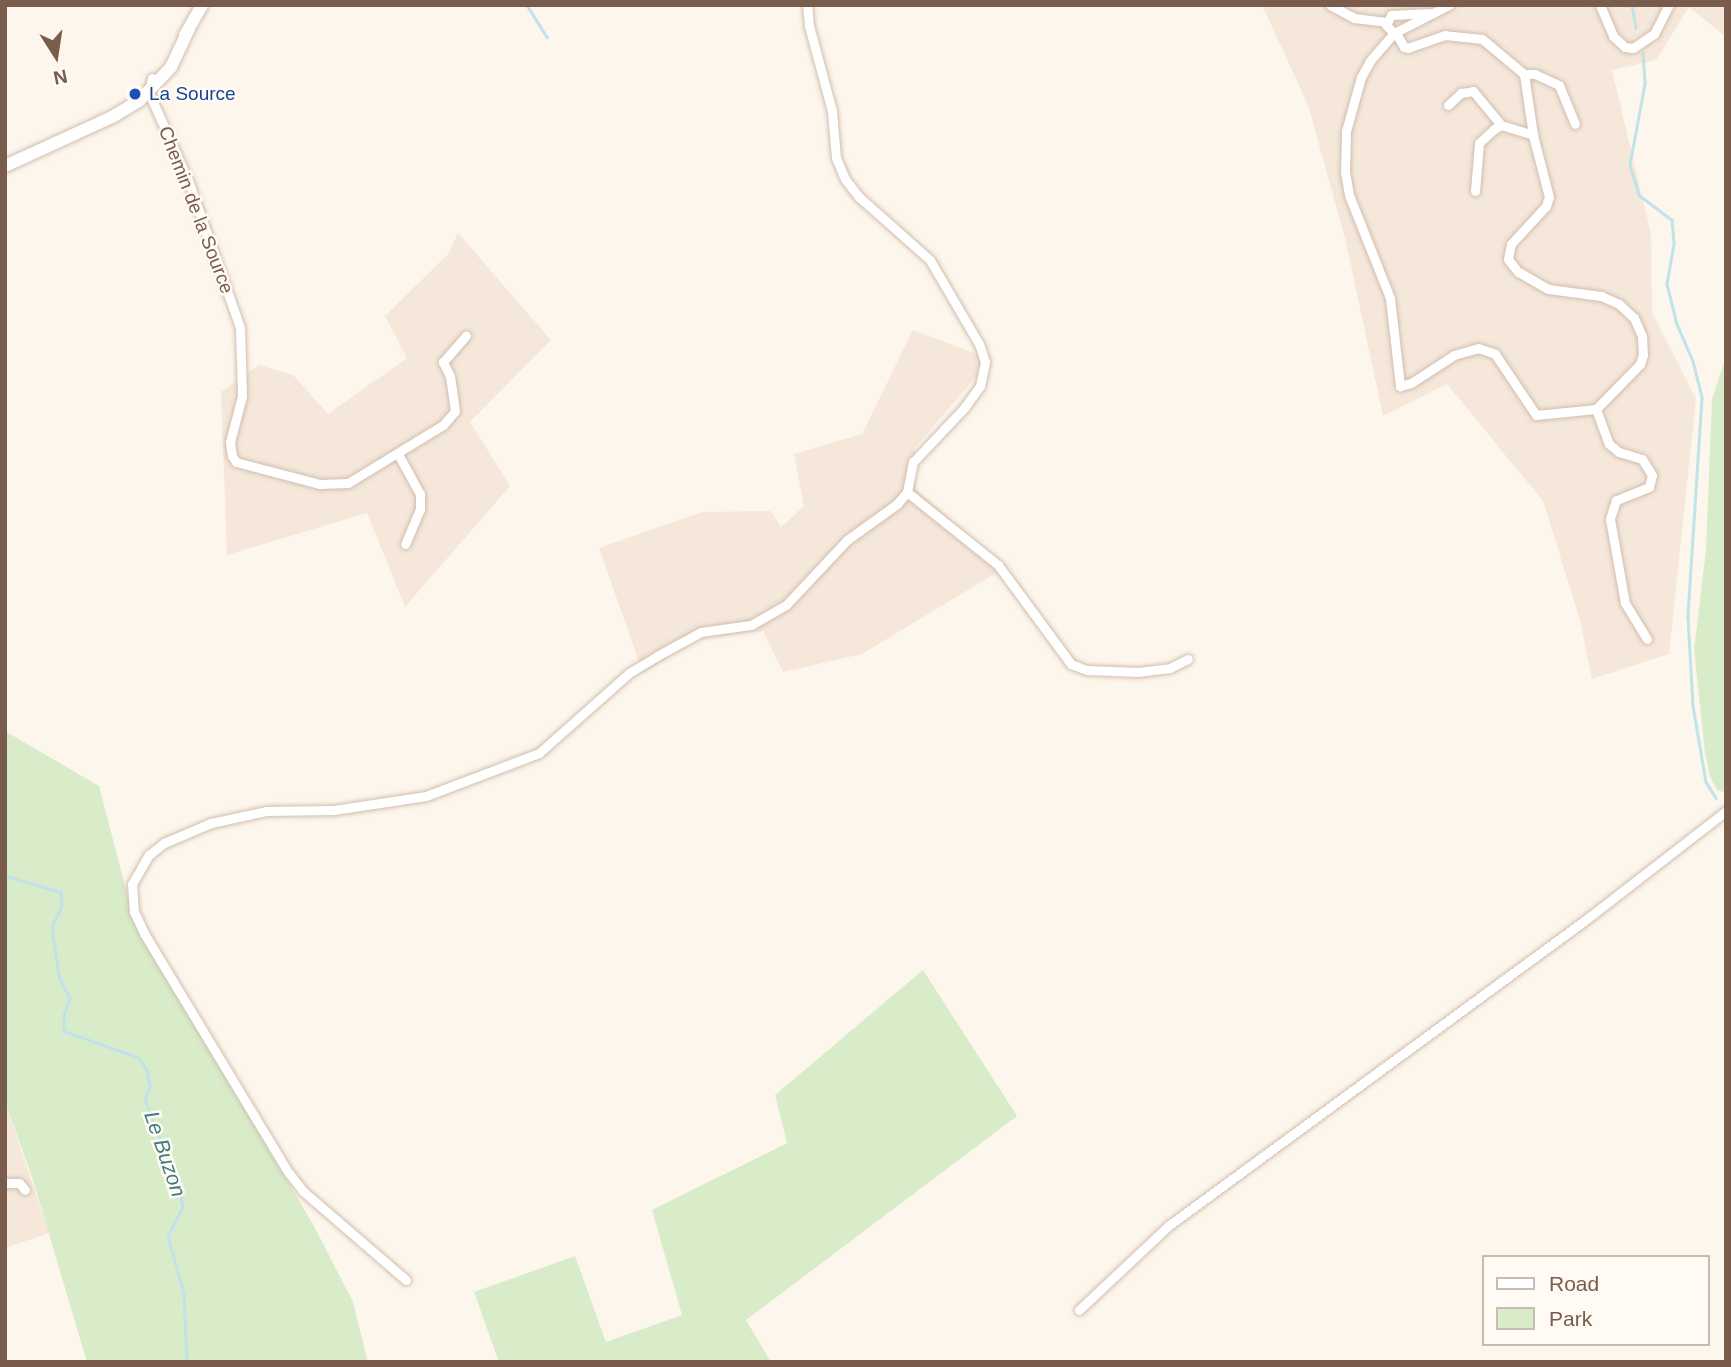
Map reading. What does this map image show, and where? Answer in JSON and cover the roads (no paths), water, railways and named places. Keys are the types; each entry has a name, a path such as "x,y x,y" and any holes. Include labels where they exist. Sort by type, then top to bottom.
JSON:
{"main road":[{"path":"5,166 112,117 149,93 178,57 202,5"},
{"path":"71,135 125,102 152,78 189,29"}],"street":[{"path":"406,1280 303,1191 288,1172 144,933 134,912 130,894 139,868 149,855 177,836 211,822 266,811 347,808 426,796 539,753 629,673 701,632 763,621 786,605 847,540 897,504 907,492 913,462 964,408 980,386 985,362 979,344 930,260 859,197 835,158 832,111 808,26 807,5"},
{"path":"1329,5 1354,18 1386,22"},
{"path":"1386,22 1389,30 1398,32 1449,5"},
{"path":"1600,5 1612,36 1625,47 1633,48 1654,34 1669,5"},
{"path":"1386,22 1391,15 1432,13"},
{"path":"1401,16 1405,23 1370,61 1361,77 1346,131 1345,172 1349,195 1390,298 1400,386 1411,383 1454,355 1478,348 1495,354 1535,415 1596,409 1640,364 1643,355 1642,336 1634,318 1619,304 1601,296 1548,289 1510,263 1507,254 1511,244 1548,201 1524,74"},
{"path":"1398,32 1404,47 1408,48 1445,35 1482,39 1524,74 1535,74 1559,85 1575,124"},
{"path":"149,93 152,78"},
{"path":"1448,106 1461,93 1473,92 1501,125 1534,135"},
{"name":"Chemin de la Source","path":"149,93 187,180 240,328 243,396 230,442 232,456 236,461 312,482 336,484 348,483 398,454"},
{"path":"1475,191 1479,143 1501,125"},
{"path":"405,544 420,509 420,494 398,454 443,425 455,411 450,376 443,362 466,336"},
{"path":"1596,409 1609,444 1619,452 1642,459 1652,475 1649,487 1616,500 1612,505 1610,519 1625,603 1647,639"},
{"path":"907,492 998,565 1071,664 1087,670 1138,673 1170,668 1188,659"},
{"path":"1079,1310 1168,1226 1588,918 1726,811"},
{"path":"5,1183 19,1183 25,1190"}],"waterway":[{"path":"527,5 547,37"},
{"path":"1632,5 1636,28"},
{"path":"1643,53 1645,84 1630,165 1639,195 1672,220 1674,244 1667,284 1677,324 1693,361 1702,398 1688,617 1693,706 1706,782 1716,798"},
{"name":"Le Buzon","path":"5,876 61,892 62,906 52,927 59,977 70,998 64,1015 64,1031 138,1057 147,1070 150,1087 145,1099 162,1144 163,1160 178,1183 183,1207 168,1236 184,1293 187,1362"}],"place":[{"name":"La Source","path":"135,94"}]}
